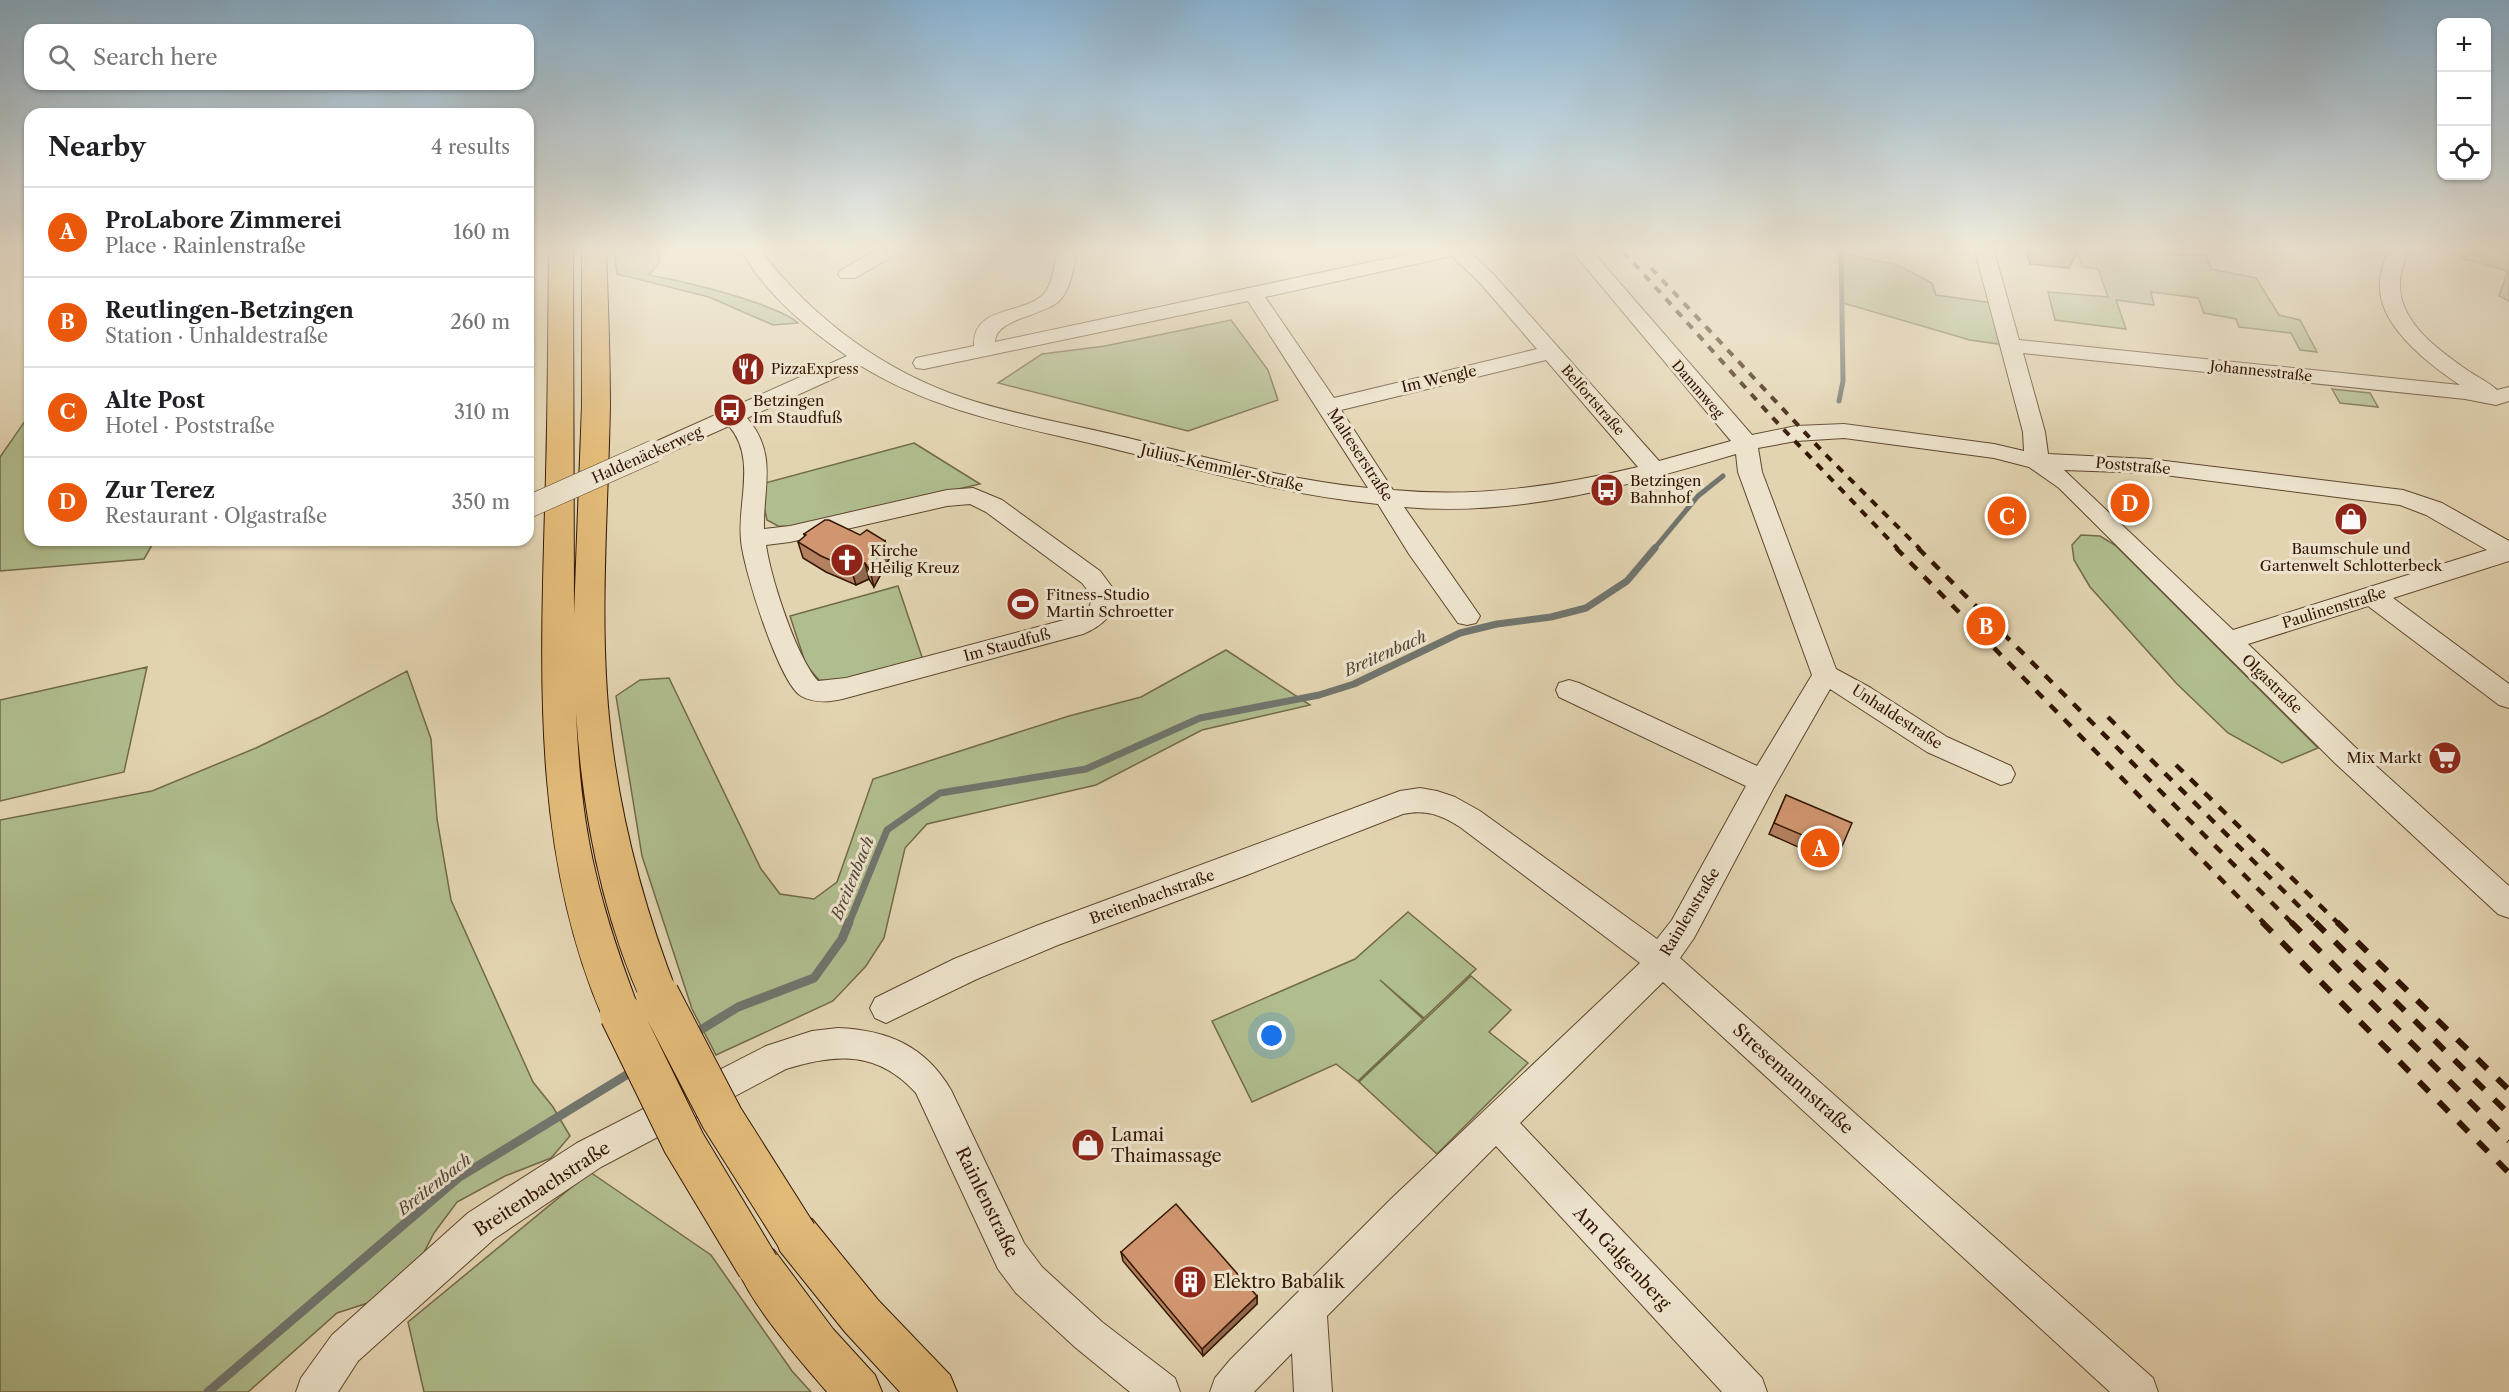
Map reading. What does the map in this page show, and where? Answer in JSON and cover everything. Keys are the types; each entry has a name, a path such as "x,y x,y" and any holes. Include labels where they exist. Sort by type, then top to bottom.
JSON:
{"highway":[{"path":"560,316 557,648 560,742 573,851 584,902 597,948 621,1014 671,1123 758,1266 818,1345 858,1392"},
{"path":"595,316 596,402 590,576 595,736 605,809 619,878 633,930 658,995 742,1155 796,1235 832,1282 874,1332 933,1392"}],"street":[{"name":"Julius-Kemmler-Straße","path":"811,316 863,357 925,391 981,410 1266,479 1334,492 1465,500 1510,498 1553,492 1654,470 1746,443"},
{"path":"985,350 982,341 984,333 1010,316"},
{"path":"924,363 1148,316"},
{"name":"Malteserstraße","path":"1268,316 1388,497 1418,548 1467,616"},
{"name":"Belfortstraße","path":"1519,316 1654,470"},
{"name":"Dammweg","path":"1639,316 1695,387 1746,443"},
{"path":"2003,316 2035,437 2037,461"},
{"path":"2398,316 2415,337 2439,358 2505,399"},
{"name":"Johannesstraße","path":"2012,345 2465,392 2505,399"},
{"name":"Im Wengle","path":"1328,406 1551,352"},
{"name":"Haldenäckerweg","path":"534,504 734,417 863,357"},
{"name":"Im Staudfuß","path":"734,417 751,440 755,452 752,539 758,567 797,673 810,689 822,692 846,688 1074,627 1089,621 1104,605 1105,595 1091,577 994,506 973,496 947,498 790,534 752,539"},
{"name":"Poststraße","path":"1746,443 1797,431 1844,431 1994,451 2037,461 2150,466 2403,498 2434,509 2509,552"},
{"path":"1746,443 1750,472 1825,675"},
{"name":"Olgastraße","path":"2037,461 2067,483 2374,782 2497,879 2509,905"},
{"name":"Paulinenstraße","path":"2228,641 2509,552"},
{"path":"2373,596 2509,699"},
{"name":"Unhaldestraße","path":"1825,675 1874,700 1916,732 1943,748 2001,774"},
{"name":"Rainlenstraße","path":"1229,1392 1244,1374 1412,1204 1651,973 1683,928 1763,781 1825,675"},
{"path":"1569,690 1763,781"},
{"name":"Stresemannstraße","path":"1424,799 1451,807 1470,819 1661,960 2139,1392"},
{"name":"Breitenbachstraße","path":"886,1008 992,956 1400,803 1424,799"},
{"name":"Rainlenstraße","path":"812,1046 838,1043 861,1044 885,1050 916,1069 928,1082 939,1101 1011,1256 1029,1280 1089,1335 1161,1392"},
{"name":"Breitenbachstraße","path":"315,1392 345,1348 481,1226 589,1155 778,1057 812,1046"},
{"name":"Am Galgenberg","path":"1497,1123 1748,1392"},
{"path":"1308,1311 1313,1392"}],"green space":[{"path":"752,316 788,316 798,323 773,325"},
{"path":"1887,316 2003,316 2012,346 1970,340"},
{"path":"2054,316 2122,316 2126,329 2055,320"},
{"path":"2220,316 2283,316 2300,320 2317,352 2300,350 2291,333 2239,327 2236,319"},
{"path":"1231,320 1268,370 1278,400 1188,431 998,383 1042,354 1105,346"},
{"path":"2332,389 2370,393 2378,407 2340,403"},
{"path":"24,423 24,546 152,546 144,559 0,571 0,457"},
{"path":"914,443 980,484 795,527 778,526 767,520 764,507 765,483"},
{"path":"2081,535 2100,536 2115,545 2318,748 2282,763 2228,733 2177,684 2090,587 2074,560 2072,545"},
{"path":"898,586 923,660 841,682 819,680 806,665 790,616"},
{"path":"1226,650 1310,705 1202,730 1096,785 927,824 905,848 884,938 866,966 833,1001 716,1055 692,1009 642,856 616,696 640,680 669,678 761,869 780,894 814,899 837,882 873,779 1069,716 1141,697"},
{"path":"147,667 124,772 0,801 0,700"},
{"path":"407,671 431,739 437,819 451,900 533,1082 553,1107 570,1136 551,1158 505,1176 457,1202 434,1233 418,1264 374,1301 337,1313 248,1392 0,1392 0,820 152,791 256,748"},
{"path":"1408,912 1476,969 1424,1018 1380,980 1423,1019 1358,1081 1336,1064 1252,1102 1212,1021 1355,959"},
{"path":"1471,976 1511,1010 1489,1032 1528,1063 1437,1154 1359,1082"},
{"path":"590,1172 711,1255 792,1371 811,1392 424,1392 408,1322"}],"building":[{"path":"825,520 860,535 867,530 885,541 870,571 865,563 851,569 821,556 798,542 806,535 804,534"},
{"path":"1786,795 1852,823 1840,851 1774,823"},
{"name":"Elektro Babalik","path":"1176,1204 1257,1296 1202,1349 1121,1252"}],"waterway":[{"name":"Breitenbach","path":"1839,401 1843,381 1842,316"},
{"name":"Breitenbach","path":"1654,549 1698,496 1723,476"},
{"name":"Breitenbach","path":"849,923 887,830 940,793 1086,769 1200,718 1319,695 1354,684 1460,633 1497,624 1551,617 1586,608 1627,581 1655,548"},
{"name":"Breitenbach","path":"694,1034 738,1007 814,978 842,939 849,922"},
{"name":"Breitenbach","path":"208,1392 458,1178 633,1071"}],"railway":[{"path":"1681,316 1770,415 1898,549"},
{"path":"1696,316 1825,454 1920,549"},
{"path":"1896,548 2264,923"},
{"path":"1918,548 2292,923"},
{"path":"2108,717 2316,923"},
{"path":"2176,765 2338,923"},
{"path":"2262,922 2509,1173"},
{"path":"2291,922 2509,1141"},
{"path":"2315,922 2509,1114"},
{"path":"2337,922 2509,1090"}],"place":[{"name":"PizzaExpress","path":"748,369"},
{"name":"Betzingen Im Staudfuß","path":"730,410"},
{"name":"Betzingen Bahnhof","path":"1607,490"},
{"name":"Zur Terez","path":"2130,503"},
{"name":"Alte Post","path":"2007,516"},
{"name":"Baumschule und Gartenwelt Schlotterbeck","path":"2351,519"},
{"name":"Kirche Heilig Kreuz","path":"847,560"},
{"name":"Fitness-Studio Martin Schroetter","path":"1023,604"},
{"name":"Reutlingen-Betzingen","path":"1986,626"},
{"name":"Mix Markt","path":"2445,758"},
{"name":"ProLabore Zimmerei","path":"1820,848"},
{"name":"Lamai Thaimassage","path":"1088,1145"},
{"name":"Elektro Babalik","path":"1190,1282"}]}
